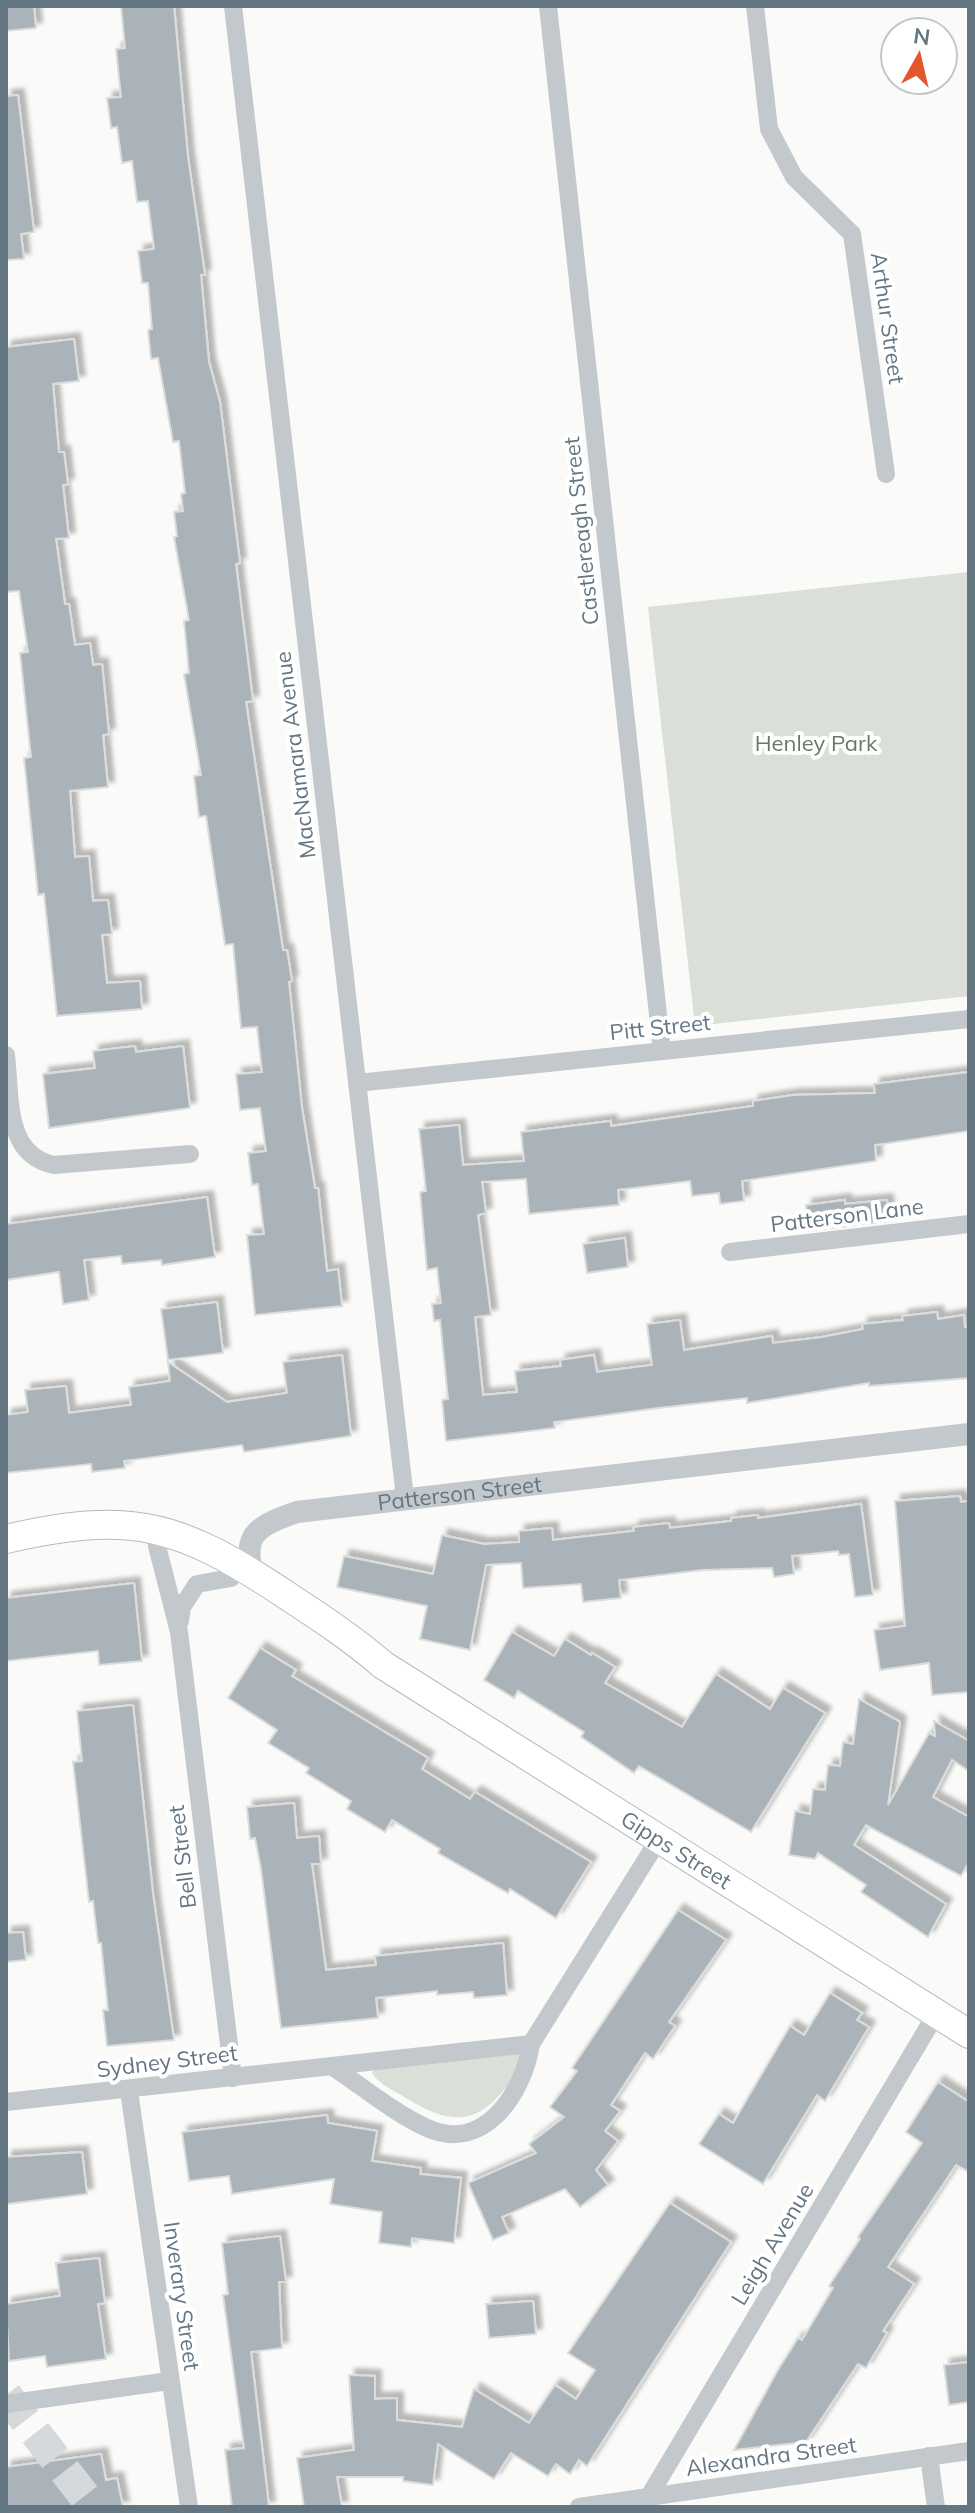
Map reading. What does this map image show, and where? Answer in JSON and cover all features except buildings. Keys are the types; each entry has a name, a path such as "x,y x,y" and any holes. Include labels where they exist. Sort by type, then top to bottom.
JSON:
{"main road":[{"path":"6,1539 90,1526 145,1527 192,1539 242,1576"},
{"path":"6,1546 99,1541 157,1546 242,1576"},
{"name":"Gipps Street","path":"242,1576 352,1652 383,1665 969,2034"}],"street":[{"name":"MacNamara Avenue","path":"233,6 405,1498"},
{"name":"Castlereagh Street","path":"548,6 662,1051"},
{"name":"Arthur Street","path":"755,6 769,129 794,177 852,234 886,474"},
{"name":"Pitt Street","path":"357,1083 969,1019"},
{"path":"6,1055 16,1135 24,1151 38,1162 54,1165 190,1154"},
{"name":"Patterson Lane","path":"730,1252 969,1224"},
{"name":"Patterson Street","path":"242,1576 248,1546 254,1535 263,1526 297,1512 969,1434"},
{"name":"Bell Street","path":"157,1546 179,1632 233,2078"},
{"name":"Bell Street","path":"179,1632 182,1607 197,1584 242,1576"},
{"path":"333,2067 429,2129 452,2133 480,2128 500,2113 518,2091 527,2069 531,2044 659,1839"},
{"name":"Leigh Avenue","path":"648,2498 936,2014"},
{"name":"Sydney Street","path":"6,2102 129,2091 531,2044"},
{"name":"Inverary Street","path":"129,2091 189,2507"},
{"path":"6,2404 169,2381"},
{"name":"Alexandra Street","path":"579,2507 969,2451"},
{"path":"929,2456 936,2507"}],"green space":[{"name":"Henley Park","path":"969,572 969,996 695,1026 648,607"},
{"path":"521,2054 523,2065 498,2097 486,2108 459,2117 444,2116 426,2109 378,2081 372,2073 374,2069"}],"tunnel":[{"path":"6,2395 93,2507"}]}
